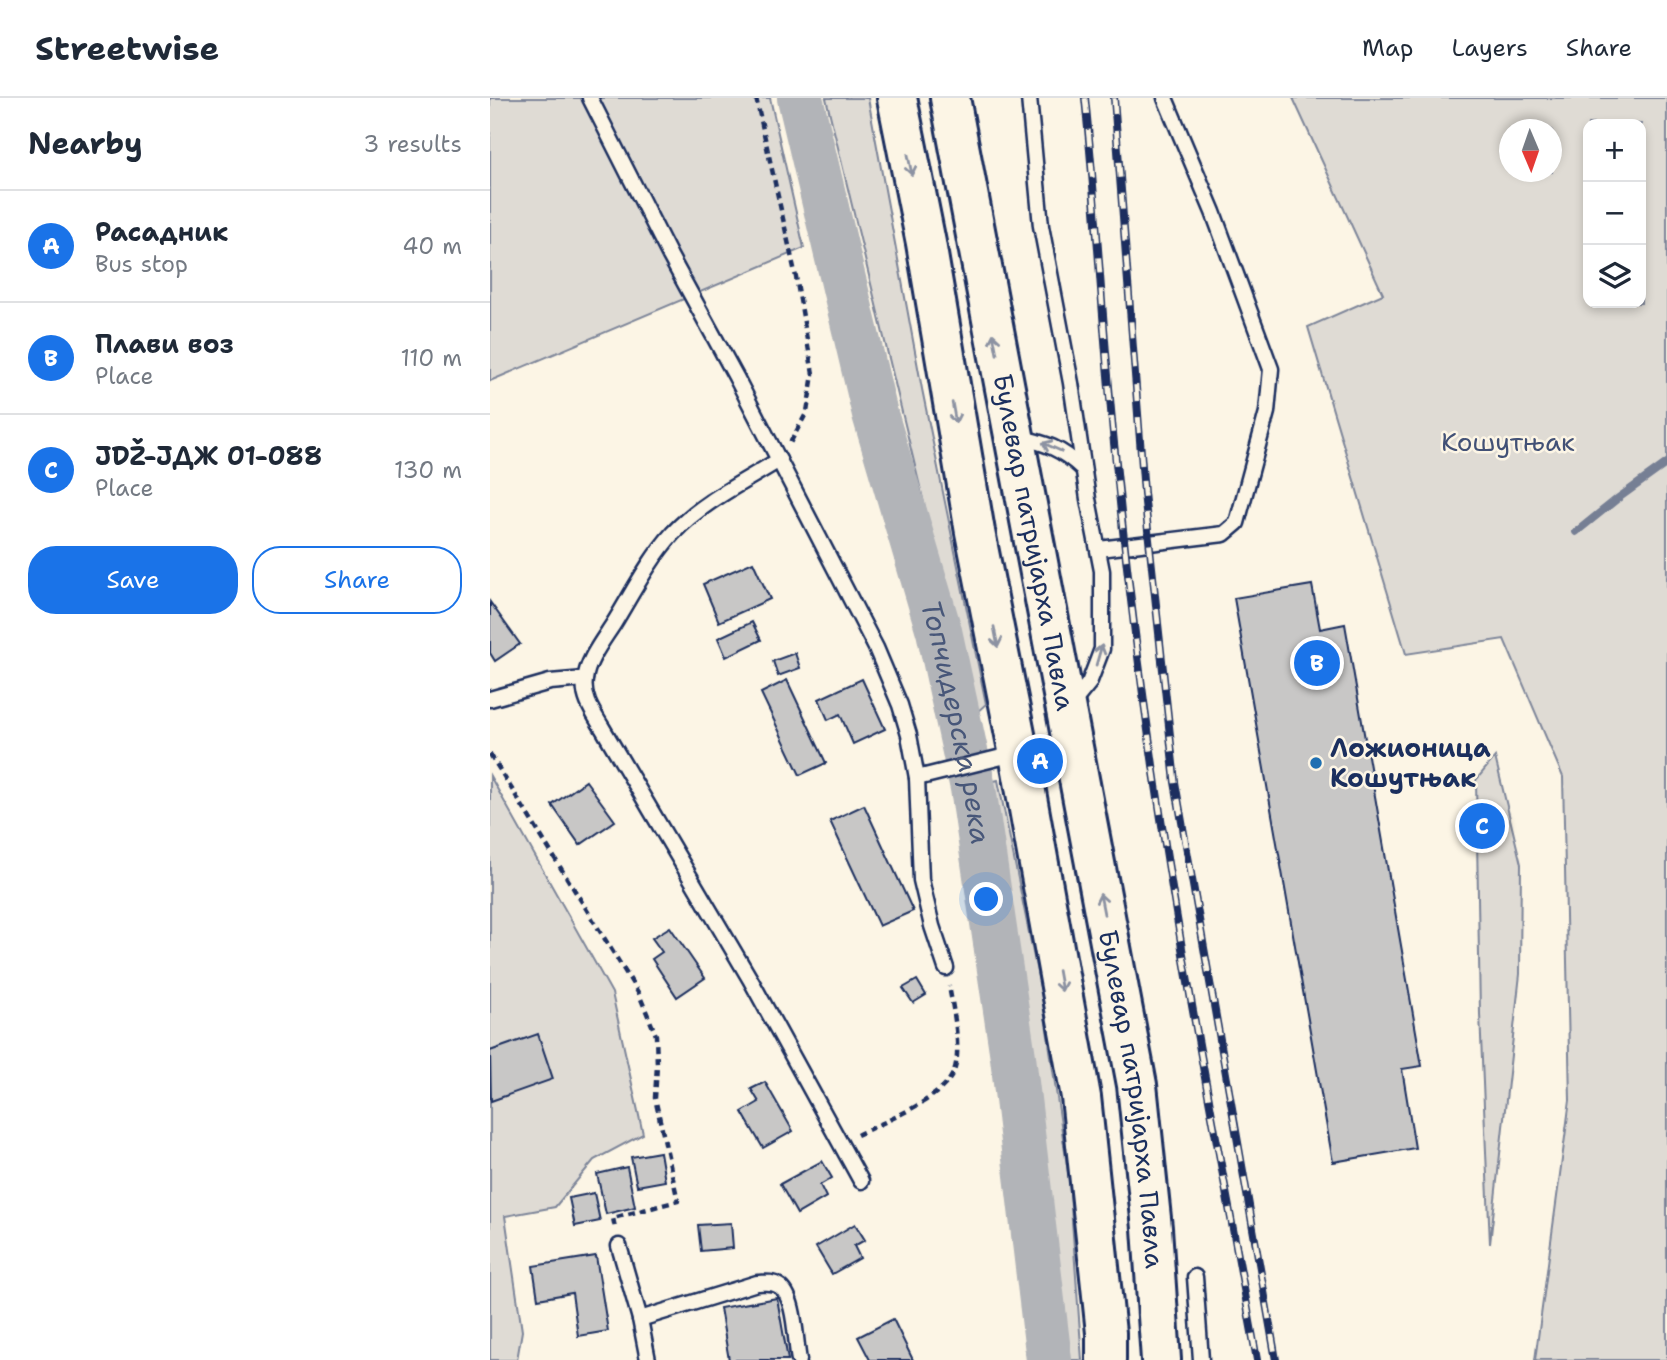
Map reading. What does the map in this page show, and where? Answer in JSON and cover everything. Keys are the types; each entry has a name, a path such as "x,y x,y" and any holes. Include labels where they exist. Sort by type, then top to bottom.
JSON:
{"main road":[{"name":"Булевар патријарха Павла","path":"897,98 926,243 1012,755 1081,1097 1107,1360"},
{"name":"Булевар патријарха Павла","path":"950,98 1137,1085 1152,1228 1160,1360"}],"lane":[{"path":"590,98 876,648 909,735 917,778 921,880 946,968"},
{"path":"1029,98 1041,226 1071,383 1083,469 1102,571 1102,649 1089,683 1074,699 1066,713"},
{"path":"1099,549 1224,534 1237,523 1267,412 1271,369 1213,212 1165,98"},
{"path":"1014,437 1047,443 1072,458 1083,469"},
{"path":"779,460 708,505 675,532 630,593 593,657 584,679 588,703 750,979 861,1181"},
{"path":"490,699 550,682 584,679"},
{"path":"917,778 1012,755"},
{"path":"619,1246 640,1319 648,1360"},
{"path":"1195,1277 1200,1360"},
{"path":"640,1319 757,1283 771,1283 781,1286 787,1295 793,1313 799,1360"}],"path":[{"path":"756,98 796,277 813,374 807,412 798,432 779,460"},
{"path":"490,754 639,994 656,1035 655,1098 678,1202 613,1218 619,1246"},
{"path":"841,1144 910,1109 938,1092 949,1081 955,1070 956,1049 954,1013 946,968"}],"green space":[{"path":"490,98 770,98 804,248 490,381"},
{"path":"826,98 868,98 922,389 986,704 975,714"},
{"name":"Кошутњак","path":"1293,98 1667,98 1667,1360 1535,1360 1570,1100 1563,777 1504,639 1406,654 1308,327 1383,294"},
{"path":"1495,757 1521,864 1520,974 1490,1244 1480,1014 1476,780"},
{"path":"490,776 612,993 643,1134 594,1160 555,1207 505,1216 522,1331 517,1360 490,1360"},
{"path":"998,780 1043,1002 1069,1179 1082,1360 1056,1360 982,784"}],"building":[{"path":"753,562 770,599 719,622 703,584"},
{"name":"Ложионица Кошутњак","path":"1312,585 1320,629 1345,624 1422,1066 1402,1069 1415,1148 1333,1162 1234,598"},
{"path":"490,602 520,644 495,661 490,653"},
{"path":"752,622 761,640 726,657 718,638"},
{"path":"795,653 800,668 778,676 773,661"},
{"path":"862,679 885,729 853,744 840,714 828,720 819,699"},
{"path":"787,680 826,763 800,775 761,693"},
{"path":"586,781 615,821 580,845 552,805"},
{"path":"864,805 913,911 879,926 830,821"},
{"path":"670,927 705,978 677,997 652,959 662,952 652,938"},
{"path":"917,980 926,995 913,1003 903,988"},
{"path":"538,1034 553,1079 491,1101 490,1051"},
{"path":"765,1082 793,1131 763,1148 742,1112 759,1102 751,1089"},
{"path":"660,1152 665,1181 637,1186 631,1157"},
{"path":"822,1161 832,1178 820,1185 826,1197 797,1214 780,1184"},
{"path":"627,1167 635,1207 606,1214 597,1174"},
{"path":"594,1193 600,1221 575,1226 569,1198"},
{"path":"731,1223 733,1248 701,1251 698,1225"},
{"path":"855,1224 865,1240 854,1246 860,1258 832,1274 816,1247"},
{"path":"596,1256 608,1331 578,1336 572,1293 538,1299 533,1266"},
{"path":"777,1298 788,1360 729,1360 720,1308"},
{"path":"893,1319 913,1360 870,1360 858,1337"}],"waterway":[{"name":"Топчидерска река","path":"800,98 875,414 939,631 973,788 1013,1057 1049,1360"},
{"path":"1576,532 1667,463"}],"railway":[{"path":"1085,98 1116,463 1141,683 1180,934 1257,1360"},
{"path":"1114,98 1144,493 1175,782 1276,1360"}],"place":[{"name":"Плави воз","path":"1317,663"},
{"name":"Расадник","path":"1040,761"},
{"name":"Ложионица Кошутњак","path":"1316,763"},
{"name":"JDŽ-JДЖ 01-088","path":"1482,826"}]}
